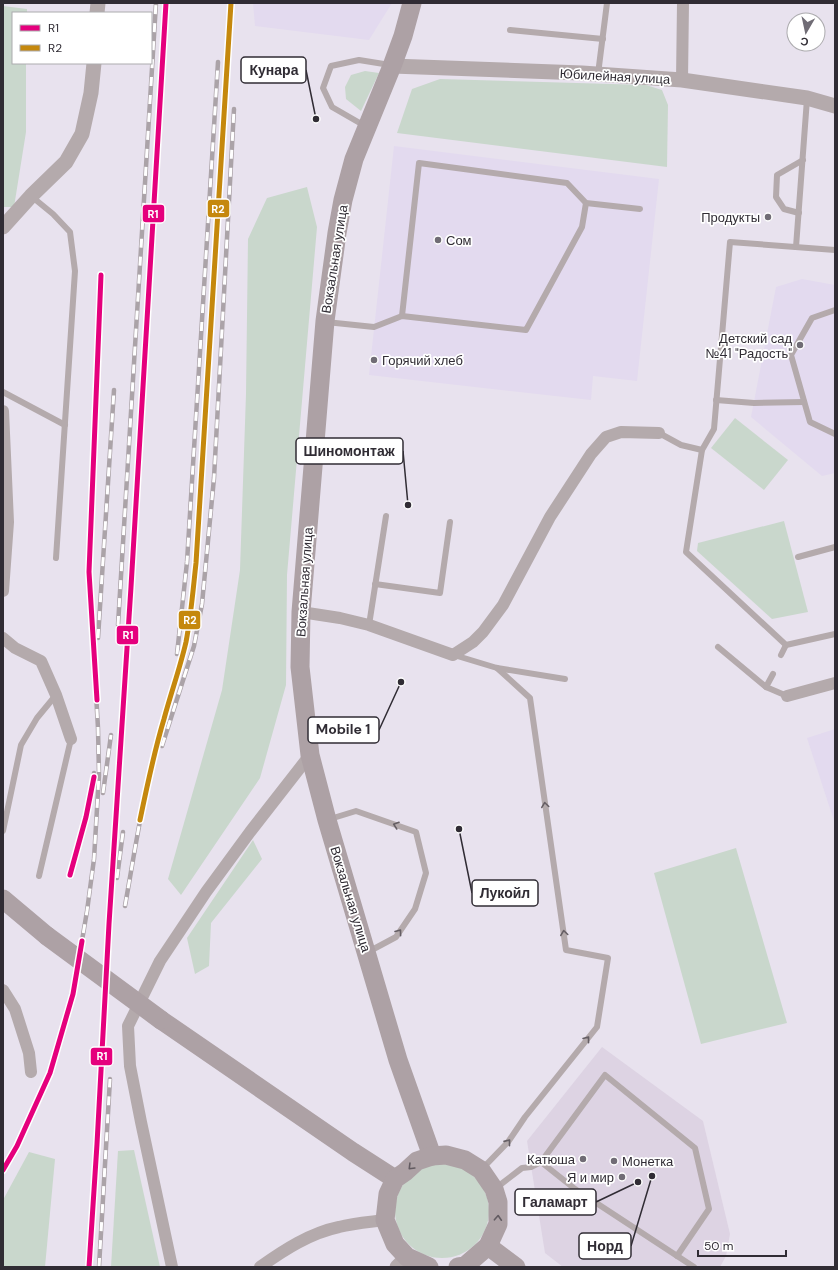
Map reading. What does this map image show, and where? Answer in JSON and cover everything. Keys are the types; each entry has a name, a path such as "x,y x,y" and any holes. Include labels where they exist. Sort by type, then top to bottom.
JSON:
{"main road":[{"name":"Вокзальная улица","path":"412,3 403,36 392,66 354,159 343,200 337,233 325,321 301,612 300,667 310,755 327,820 398,1060 432,1156"},
{"path":"3,899 47,936 161,1020 353,1152 396,1179"},
{"path":"429,1267 402,1262 385,1220 388,1194 396,1179 417,1161 432,1156 446,1155 465,1160 481,1170 494,1189 498,1202 498,1224 488,1246 464,1266 458,1267"},
{"path":"488,1246 516,1267"}],"street":[{"path":"682,80 683,3"},
{"path":"3,227 31,196 66,162 82,134 91,92 94,64"},
{"name":"Юбилейная улица","path":"392,66 598,74 682,80 807,98 835,106"},
{"path":"3,418 8,522 3,591"},
{"path":"301,612 340,618 369,625 453,655 473,642 483,632 503,606 550,517 591,454 606,437 621,432 659,433"},
{"path":"3,638 15,648 41,661 56,695 71,739"},
{"path":"787,696 835,682"},
{"path":"172,1267 130,1066 128,1026 160,961 206,892 250,832 310,755"},
{"path":"3,990 15,1009 29,1053 31,1072"},
{"path":"260,1267 283,1251 311,1236 339,1226 385,1220"}],"lane":[{"path":"598,74 607,3"},
{"path":"510,30 603,38"},
{"path":"366,127 332,107 323,88 331,66 359,60 392,66"},
{"path":"796,247 807,98"},
{"path":"799,213 784,209 776,197 777,175 803,160"},
{"path":"402,316 420,163 567,183 586,203 640,209"},
{"path":"31,196 53,214 70,232 75,270 56,558"},
{"path":"325,321 374,327 402,316 526,330 582,227 586,203"},
{"path":"786,645 686,552 702,450 714,429 730,242 835,250"},
{"path":"835,310 812,318 791,355 810,422 835,434"},
{"path":"3,392 65,425"},
{"path":"716,400 754,403 804,402"},
{"path":"659,433 681,446 702,450"},
{"path":"369,625 386,516"},
{"path":"375,584 440,593 450,522"},
{"path":"798,557 835,547"},
{"path":"786,645 835,634"},
{"path":"781,655 786,645"},
{"path":"718,647 766,687 787,696"},
{"path":"453,655 497,668 565,679"},
{"path":"481,1170 508,1142 525,1117 597,1027 608,958 566,950 530,698 497,668"},
{"path":"766,687 773,674"},
{"path":"3,831 21,745 37,718 56,695"},
{"path":"39,876 71,739"},
{"path":"327,820 356,811 416,832 426,873 415,909 396,937 367,953"},
{"path":"494,1189 522,1168 531,1167 540,1162 605,1075 695,1148 709,1209 677,1256"},
{"path":"540,1162 575,1189 694,1267"}],"shaded area":[{"path":"253,3 392,3 369,40 255,26"},
{"path":"3,6 27,9 27,12 12,12 12,64 26,64 26,132 14,207 3,207"},
{"path":"365,71 379,73 361,111 346,99 345,87 351,75"},
{"path":"440,79 646,85 662,90 668,105 667,167 397,133 412,89"},
{"path":"394,146 659,179 637,381 593,376 591,400 369,375"},
{"path":"307,187 317,227 287,575 286,685 260,778 181,895 168,879 222,690 240,570 246,394 248,239 267,198"},
{"name":"Детский сад №41 \"Радость\"","path":"802,279 835,285 835,473 822,476 751,417 776,287"},
{"path":"735,418 788,460 764,490 711,448"},
{"path":"784,521 808,612 772,619 697,551 698,543"},
{"path":"835,729 835,824 807,738"},
{"path":"253,840 262,859 211,923 209,966 195,974 187,938"},
{"path":"736,848 787,1023 701,1044 654,873"},
{"path":"602,1047 703,1121 730,1234 726,1256 720,1267 563,1267 545,1253 527,1141"},
{"path":"134,1150 160,1267 111,1267 118,1151"},
{"path":"29,1152 55,1159 45,1267 3,1267 3,1200"},
{"path":"442,1164 460,1168 475,1178 485,1193 489,1211 485,1229 475,1244 460,1254 442,1258 424,1254 409,1244 399,1229 395,1211 399,1193 409,1178 424,1168"}],"railway":[{"path":"118,625 156,3"},
{"path":"89,1267 166,3"},
{"path":"125,906 150,771 182,658 188,632 192,603 196,563 231,3"},
{"path":"177,654 187,562 218,62"},
{"path":"162,746 194,646 202,604 214,478 234,109"},
{"path":"3,1170 17,1146 50,1073 73,994 94,859 99,775 98,728 89,572 101,275"},
{"path":"98,638 114,390"},
{"path":"103,793 111,735"},
{"path":"70,875 86,817 94,773"},
{"path":"117,878 123,832"},
{"path":"99,1267 110,1079"}],"transit line":[{"name":"R1","path":"89,1267 166,3"},
{"name":"R2","path":"140,820 157,744 186,642 192,603 196,563 231,3"},
{"name":"R1","path":"97,700 89,572 101,275"},
{"name":"R1","path":"70,875 86,817 94,777"},
{"name":"R1","path":"3,1170 17,1146 50,1073 73,994 82,941"}],"place":[{"name":"Кунара","path":"316,119"},
{"name":"Продукты","path":"768,217"},
{"name":"Сом","path":"438,240"},
{"name":"Детский сад №41 \"Радость\"","path":"800,345"},
{"name":"Горячий хлеб","path":"374,360"},
{"name":"Шиномонтаж","path":"408,505"},
{"name":"Mobile 1","path":"401,682"},
{"name":"Лукойл","path":"459,829"},
{"name":"Катюша","path":"583,1159"},
{"name":"Монетка","path":"614,1161"},
{"name":"Норд","path":"652,1176"},
{"name":"Я и мир","path":"622,1177"},
{"name":"Галамарт","path":"638,1182"}]}
